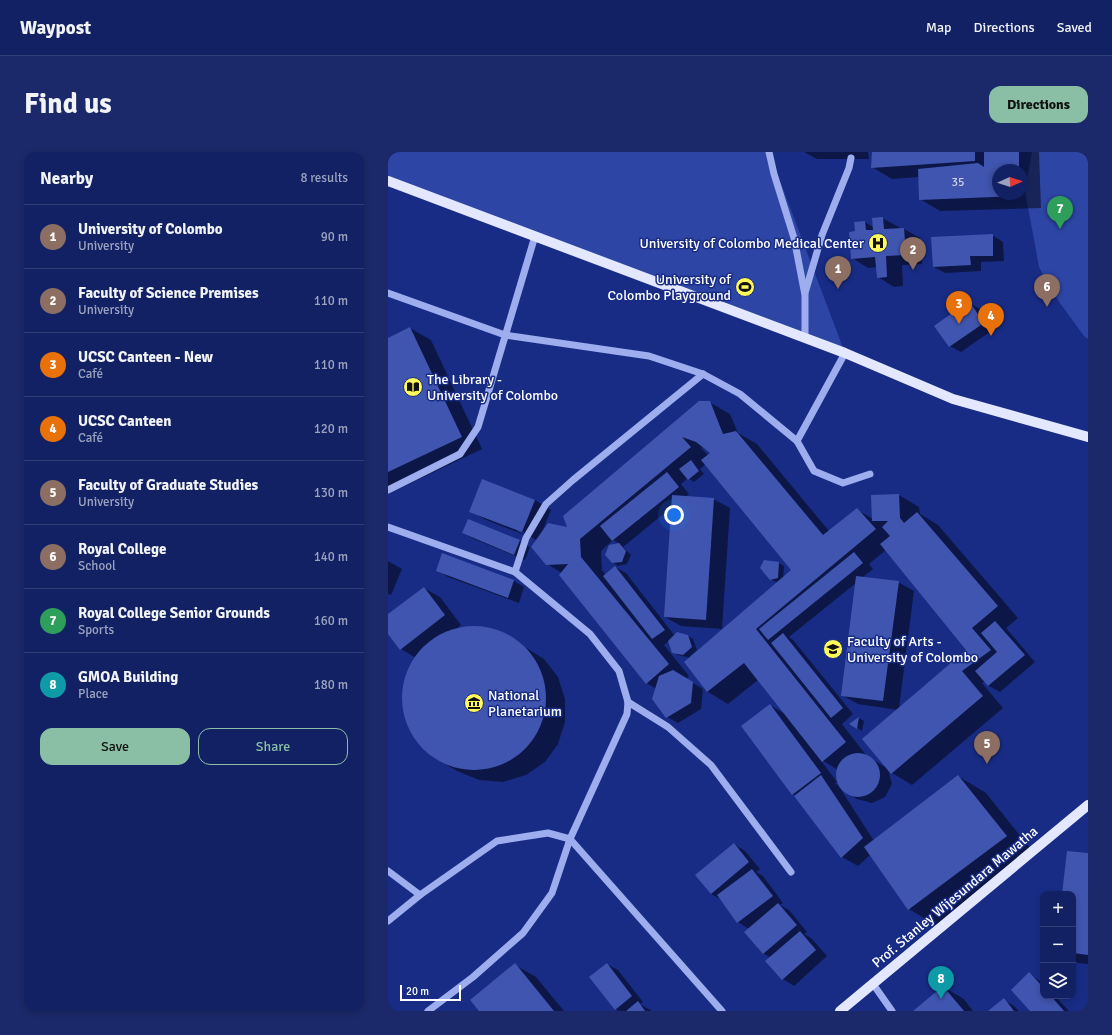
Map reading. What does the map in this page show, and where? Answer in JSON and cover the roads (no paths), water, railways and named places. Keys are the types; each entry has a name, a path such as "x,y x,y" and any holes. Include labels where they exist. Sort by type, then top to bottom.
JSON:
{"main road":[{"path":"388,181 845,353 953,399 1088,437"},
{"name":"Prof. Stanley Wijesundara Mawatha","path":"840,1011 1088,805"}],"lane":[{"path":"769,152 774,174 794,238 805,295 805,338"},
{"path":"805,295 822,235 849,168 851,158"},
{"path":"388,490 460,454 478,427 535,236"},
{"path":"388,293 505,335 649,356 703,374 740,394 797,441 814,471 843,483 870,474"},
{"path":"797,441 845,353"},
{"path":"515,572 526,538 546,504 573,480 703,374"},
{"path":"388,527 515,572 590,634 618,671 628,702 626,714 570,839 552,893 524,933 473,977 428,1011"},
{"path":"628,702 668,727 712,765 791,872"},
{"path":"388,921 420,895 497,841 548,833 570,839 722,1011"},
{"path":"388,871 420,895"},
{"path":"873,984 892,1011"}],"place":[{"name":"Royal College Senior Grounds","path":"1060,229"},
{"name":"University of Colombo Medical Center","path":"878,243"},
{"name":"Faculty of Science Premises","path":"913,270"},
{"name":"University of Colombo Playground","path":"745,287"},
{"name":"University of Colombo","path":"838,289"},
{"name":"Royal College","path":"1047,307"},
{"name":"UCSC Canteen - New","path":"959,324"},
{"name":"UCSC Canteen","path":"991,336"},
{"name":"The Library - University of Colombo","path":"413,387"},
{"name":"Faculty of Arts - University of Colombo","path":"833,649"},
{"name":"National Planetarium","path":"474,703"},
{"name":"Faculty of Graduate Studies","path":"987,764"},
{"name":"GMOA Building","path":"941,999"}]}
